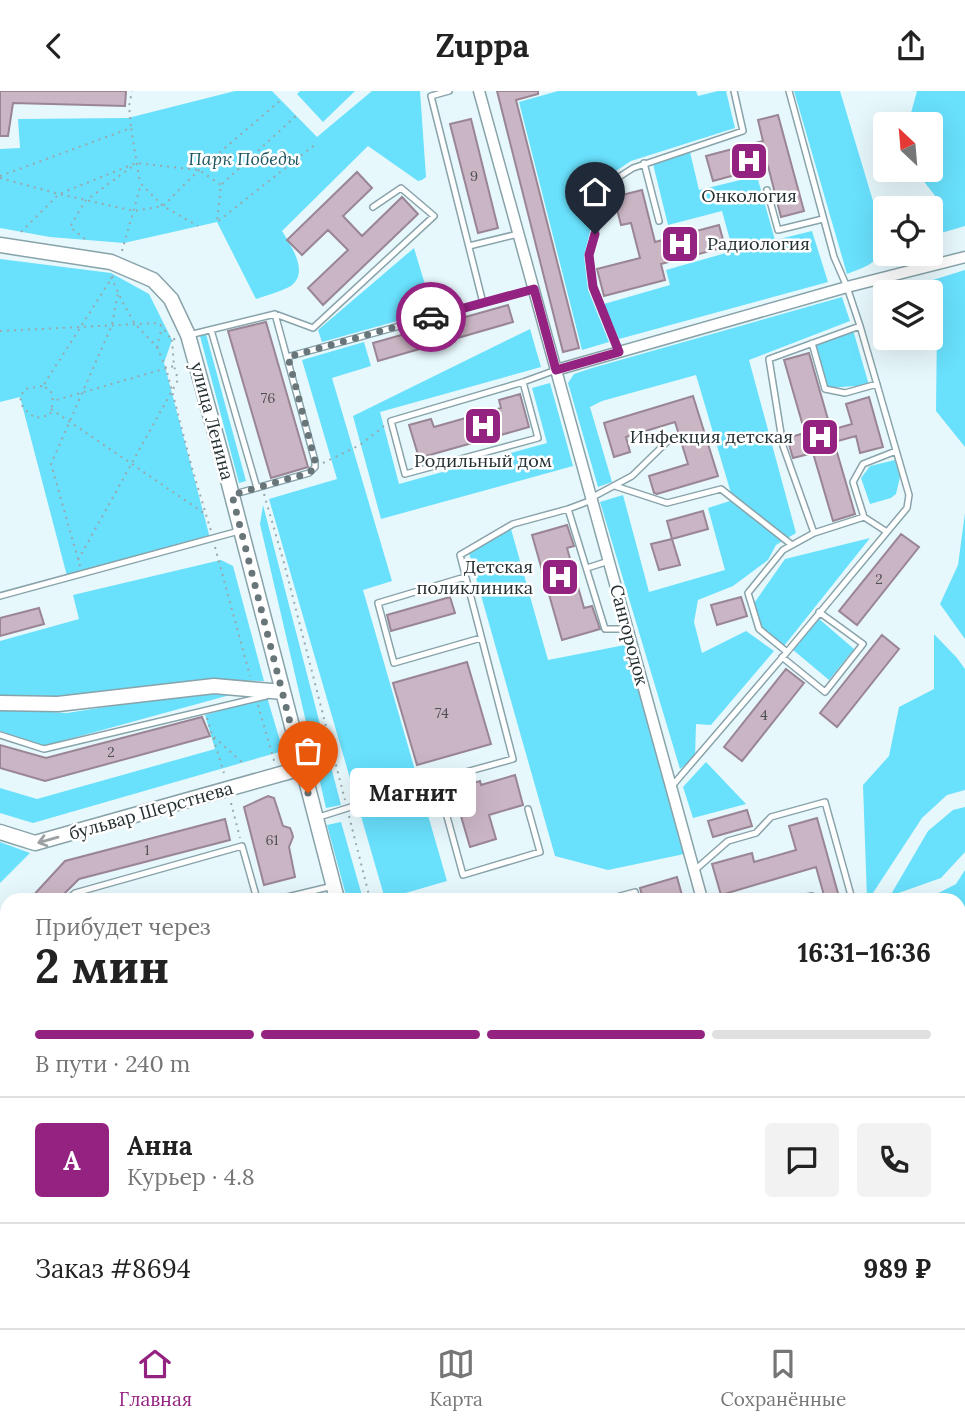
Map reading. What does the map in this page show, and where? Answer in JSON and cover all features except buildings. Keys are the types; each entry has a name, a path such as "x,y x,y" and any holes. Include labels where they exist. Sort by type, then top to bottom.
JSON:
{"main road":[{"name":"улица Ленина","path":"0,245 153,280 171,299 188,335 242,530 335,893"},
{"path":"0,703 58,704 214,686 255,694 282,692"},
{"name":"бульвар Шерстнева","path":"0,832 35,843 302,768"}],"street":[{"name":"Сангородок","path":"479,91 700,893"},
{"path":"556,370 847,287 965,257"}],"lane":[{"path":"449,91 432,93 483,303"},
{"path":"619,352 593,287 589,255 605,194 619,177 644,163 743,131 734,91"},
{"path":"671,787 907,508 909,495 860,326 834,257 789,91"},
{"path":"644,163 659,221"},
{"path":"188,335 275,314 313,328 434,216 401,187 373,207"},
{"path":"767,190 778,230 824,219"},
{"path":"468,246 518,234"},
{"path":"288,357 534,289"},
{"path":"232,495 309,473 315,467 275,314"},
{"path":"814,533 783,446 769,359 860,326"},
{"path":"211,330 259,487"},
{"path":"812,343 825,389 845,393 877,384"},
{"path":"523,382 538,438 405,474 391,421 556,370"},
{"path":"315,818 513,759 460,555 513,524 568,509 591,499 632,476 671,438"},
{"path":"887,532 864,517 853,482 863,464 896,451"},
{"path":"615,485 667,503 721,489 792,545"},
{"path":"568,509 605,629 627,629"},
{"path":"819,612 863,644 825,692 759,629 748,593 783,549 814,533 864,517"},
{"path":"0,596 242,530"},
{"path":"587,568 609,561"},
{"path":"465,576 377,603 394,663 481,638"},
{"path":"0,735 44,749 205,711 255,694"},
{"path":"438,780 463,875 540,852 528,809"},
{"path":"694,871 728,841 756,833 771,817 824,802 850,893"},
{"path":"75,893 242,846 255,893"}],"path":[{"path":"43,386 113,270 134,211 141,184 131,128 129,106 132,91"},
{"path":"0,177 85,201 134,211 163,205 199,170 281,100"},
{"path":"298,115 221,185 217,222 317,143"},
{"path":"0,177 131,128"},
{"path":"85,239 70,227 85,201 136,163"},
{"path":"21,232 59,194 136,163 199,170 221,185"},
{"path":"141,184 163,205 198,226"},
{"path":"113,270 118,292 135,324 157,347 166,368 278,775"},
{"path":"82,574 51,464 112,325 118,292"},
{"path":"0,331 159,323 172,339 178,380 78,561"},
{"path":"157,347 162,327"},
{"path":"172,339 188,335"},
{"path":"53,401 174,366"},
{"path":"43,386 51,391 53,401 50,415 35,418 23,408 20,397 25,389 43,386"},
{"path":"51,409 206,514"},
{"path":"315,467 360,445 391,421"},
{"path":"259,487 284,563 368,893"},
{"path":"205,711 224,773"},
{"path":"212,736 244,765"},
{"path":"227,789 242,846"}],"green space":[{"name":"Парк Победы","path":"235,91 272,91 317,137 372,91 420,91 426,177 418,181 368,146 282,231 297,260 299,268 295,281 285,289 256,299 217,222 124,243 50,237 0,228 0,149 20,148 18,119 128,118"},
{"path":"300,91 355,91 323,122 297,94"},
{"path":"558,91 696,91 698,96 726,91 735,128 631,161 616,171 600,191 584,256 588,290 609,342 582,350 519,102"},
{"path":"794,91 840,91 873,201 873,261 847,274"},
{"path":"917,91 965,91 965,226 943,232 943,196 935,196 924,182 943,182 943,112 911,112"},
{"path":"690,152 699,190 757,176 775,240 812,231 828,282 619,339 604,304 670,285 666,270 733,251 722,211 668,225 653,164"},
{"path":"414,248 433,311 322,342 318,330"},
{"path":"0,259 111,273 149,294 172,340 164,363 210,538 67,576 20,397 0,402"},
{"path":"965,270 965,447 936,411 937,350 943,350 943,280 933,280"},
{"path":"842,297 850,321 749,360 796,533 776,545 768,560 733,586 698,600 694,622 702,653 746,631 774,651 711,725 696,724 695,758 680,769 600,502 623,495 649,592 725,570 708,508 733,500 696,375 602,401 590,407 612,482 598,487 568,383 574,374 592,368"},
{"path":"530,329 541,367 380,412 399,484 547,443 532,388 550,383 573,466 381,519 353,416"},
{"path":"853,330 869,385 828,388 815,344"},
{"path":"206,334 246,481 239,483 200,336"},
{"path":"364,342 371,366 332,378 392,581 363,590 447,881 406,893 383,893 269,499 337,479 302,360"},
{"path":"895,460 900,477 896,494 870,504 861,478 870,466"},
{"path":"263,505 341,805 326,808 260,524"},
{"path":"965,513 965,639 940,604 958,565"},
{"path":"511,529 548,660 630,644 689,853 608,870 555,856 469,553"},
{"path":"870,538 780,651 760,633 752,606 785,559"},
{"path":"221,560 233,566 264,681 214,680 59,700 0,699 0,641 79,619 73,595"},
{"path":"818,618 854,649 829,680 792,649"},
{"path":"934,634 965,669 965,790 947,795 922,818 873,893 867,893 863,785 889,756 899,707 934,689"},
{"path":"200,692 230,695 44,746 0,731 0,709 67,713"},
{"path":"267,697 283,751 33,823 0,813 0,788 37,799 215,749 205,715"},
{"path":"706,762 746,804 693,818 683,787"},
{"path":"965,807 965,852 941,878 892,893 928,831 953,810"},
{"path":"341,822 361,893 345,893 327,825"},
{"path":"0,842 30,853 0,883"},
{"path":"965,870 965,893 939,893 956,884"}],"way so far":[{"path":"308,793 232,495 309,473 315,467 288,357 431,317"}],"place":[{"name":"Онкология","path":"749,161"},
{"name":"Радиология","path":"680,244"},
{"name":"Родильный дом","path":"483,426"},
{"name":"Инфекция детская","path":"820,437"},
{"name":"Детская поликлиника","path":"560,577"},
{"name":"Магнит","path":"308,793"}],"route":[{"path":"431,317 534,289 556,370 619,352 593,287 589,255 595,234"}]}
